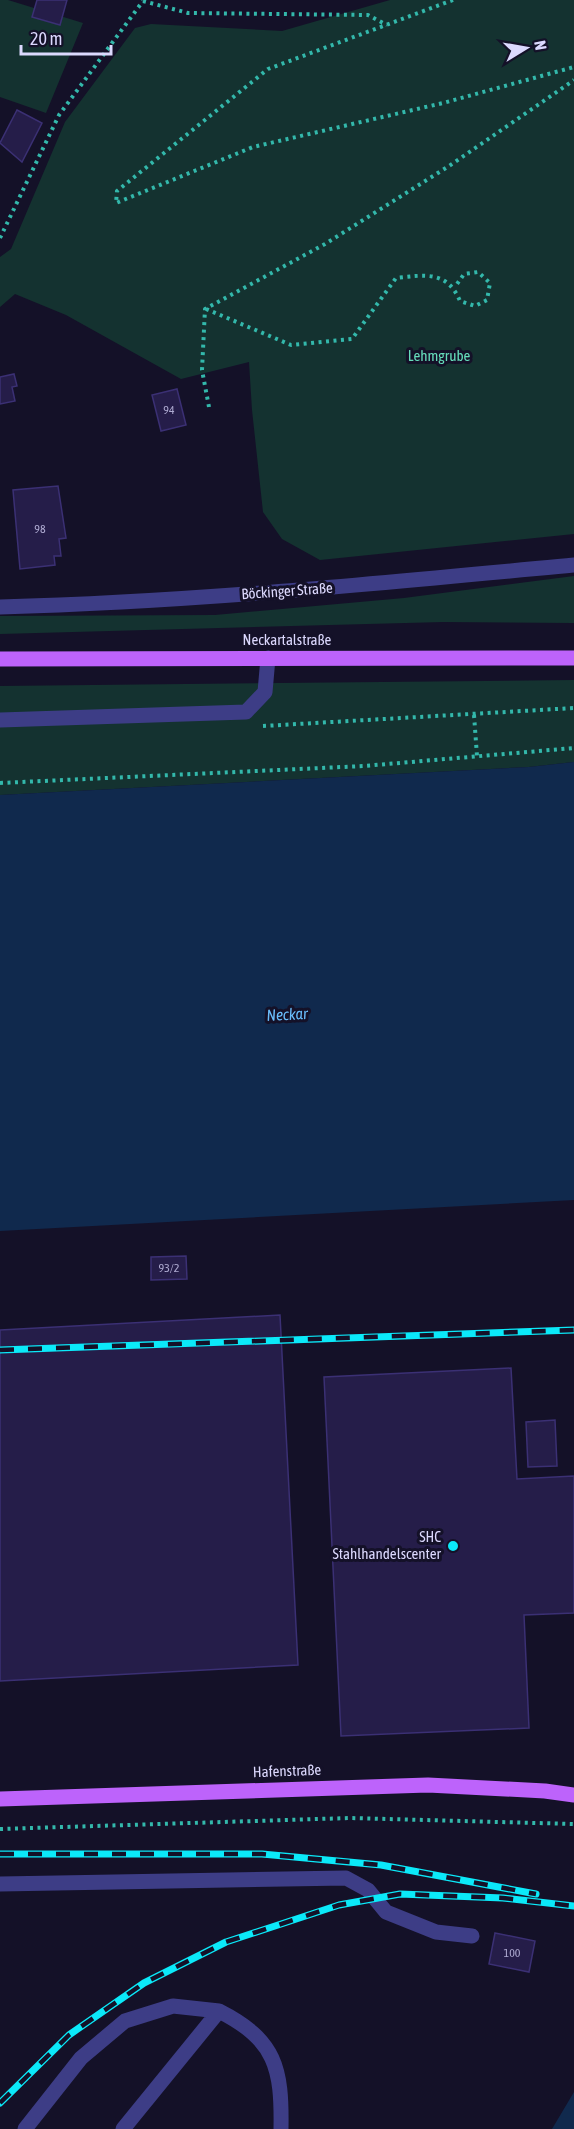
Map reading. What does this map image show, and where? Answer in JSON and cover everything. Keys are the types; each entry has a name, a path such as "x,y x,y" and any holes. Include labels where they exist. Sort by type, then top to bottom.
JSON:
{"main road":[{"name":"Neckartalstraße","path":"0,659 574,658"},
{"name":"Hafenstraße","path":"0,1799 428,1785 545,1791 574,1795"}],"street":[{"name":"Böckinger Straße","path":"0,607 82,605 308,590 574,565"},
{"path":"0,720 246,712 265,692 268,658"},
{"path":"0,1884 346,1878 368,1890 386,1912 436,1932 472,1936"},
{"path":"25,2129 81,2058 125,2021 173,2006 219,2012 247,2025 272,2055 281,2087 281,2129"},
{"path":"123,2129 219,2012"}],"path":[{"path":"0,238 59,115 142,0 188,13 368,15 387,25"},
{"path":"453,0 268,69 117,191 116,203 253,147 443,103 574,67"},
{"path":"206,309 334,238 449,166 574,80"},
{"path":"206,309 291,345 352,339 396,278 429,274 455,287 460,301 475,306 487,300 490,283 478,272 464,274 455,287"},
{"path":"206,309 202,370 209,407"},
{"path":"261,726 574,708"},
{"path":"474,715 477,756"},
{"path":"0,783 364,766 574,748"},
{"path":"0,1829 350,1818 574,1824"}],"green space":[{"path":"0,0 8,0 83,23 46,113 0,97"},
{"name":"Lehmgrube","path":"390,0 574,0 574,534 320,560 282,539 263,512 249,362 181,379 66,315 15,294 0,307 0,257 11,249 65,122 135,28 151,24 282,31"},
{"path":"574,576 574,623 443,622 0,634 0,616 215,615 404,598"},
{"path":"574,680 574,762 529,767 0,795 0,686"}],"water":[{"name":"Neckar","path":"574,762 574,1200 0,1231 0,795 529,767"},
{"path":"574,2092 574,2129 552,2129"}],"building":[{"path":"37,0 67,0 60,25 32,17"},
{"path":"17,110 42,123 22,162 0,143"},
{"path":"14,374 17,386 12,387 15,401 0,404 0,377"},
{"path":"177,389 186,425 161,431 152,395"},
{"path":"58,486 66,538 59,539 61,556 54,556 55,565 20,569 13,490"},
{"path":"186,1256 187,1279 151,1280 151,1257"},
{"path":"280,1315 298,1665 0,1681 0,1330"},
{"name":"SHC Stahlhandelscenter","path":"511,1368 517,1479 574,1476 574,1613 524,1615 529,1728 341,1736 324,1377"},
{"path":"555,1420 557,1466 528,1467 526,1422"},
{"path":"495,1933 535,1941 529,1972 489,1964"}],"railway":[{"path":"0,1350 574,1330"},
{"path":"0,1854 262,1854 381,1865 536,1894"},
{"path":"0,2103 69,2035 144,1983 226,1942 339,1905 400,1894 503,1898 574,1906"}],"place":[{"name":"SHC Stahlhandelscenter","path":"453,1546"}]}
